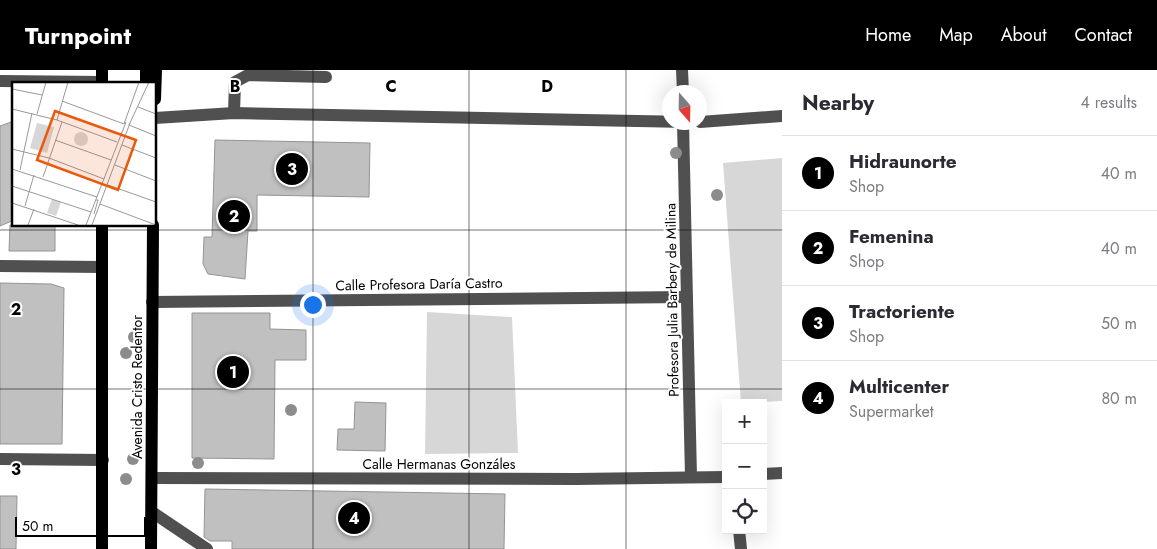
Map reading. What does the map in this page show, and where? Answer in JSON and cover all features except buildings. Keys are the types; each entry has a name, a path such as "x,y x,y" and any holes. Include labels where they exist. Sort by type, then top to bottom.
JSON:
{"main road":[{"path":"102,226 102,549"},
{"name":"Avenida Cristo Redentor","path":"151,549 153,478 153,226"}],"street":[{"path":"682,70 683,85"},
{"path":"234,113 235,82 248,74 326,77"},
{"path":"0,81 102,78"},
{"path":"156,118 234,113 662,123"},
{"path":"707,121 782,116"},
{"name":"Profesora Julia Barbery de Milina","path":"683,130 690,477"},
{"path":"0,266 102,268"},
{"name":"Calle Profesora Daría Castro","path":"152,302 687,297"},
{"path":"0,459 102,460"},
{"path":"767,474 782,473"},
{"name":"Calle Hermanas Gonzáles","path":"153,478 576,479 722,477"},
{"path":"152,512 207,549"},
{"path":"739,534 741,549"}],"shaded area":[{"path":"782,158 782,401 741,399 723,163"},
{"path":"427,312 512,317 518,453 425,454"}],"place":[{"name":"Tractoriente","path":"292,169"},
{"name":"Femenina","path":"234,216"},
{"name":"Hidraunorte","path":"233,372"},
{"name":"Multicenter","path":"354,518"}]}
